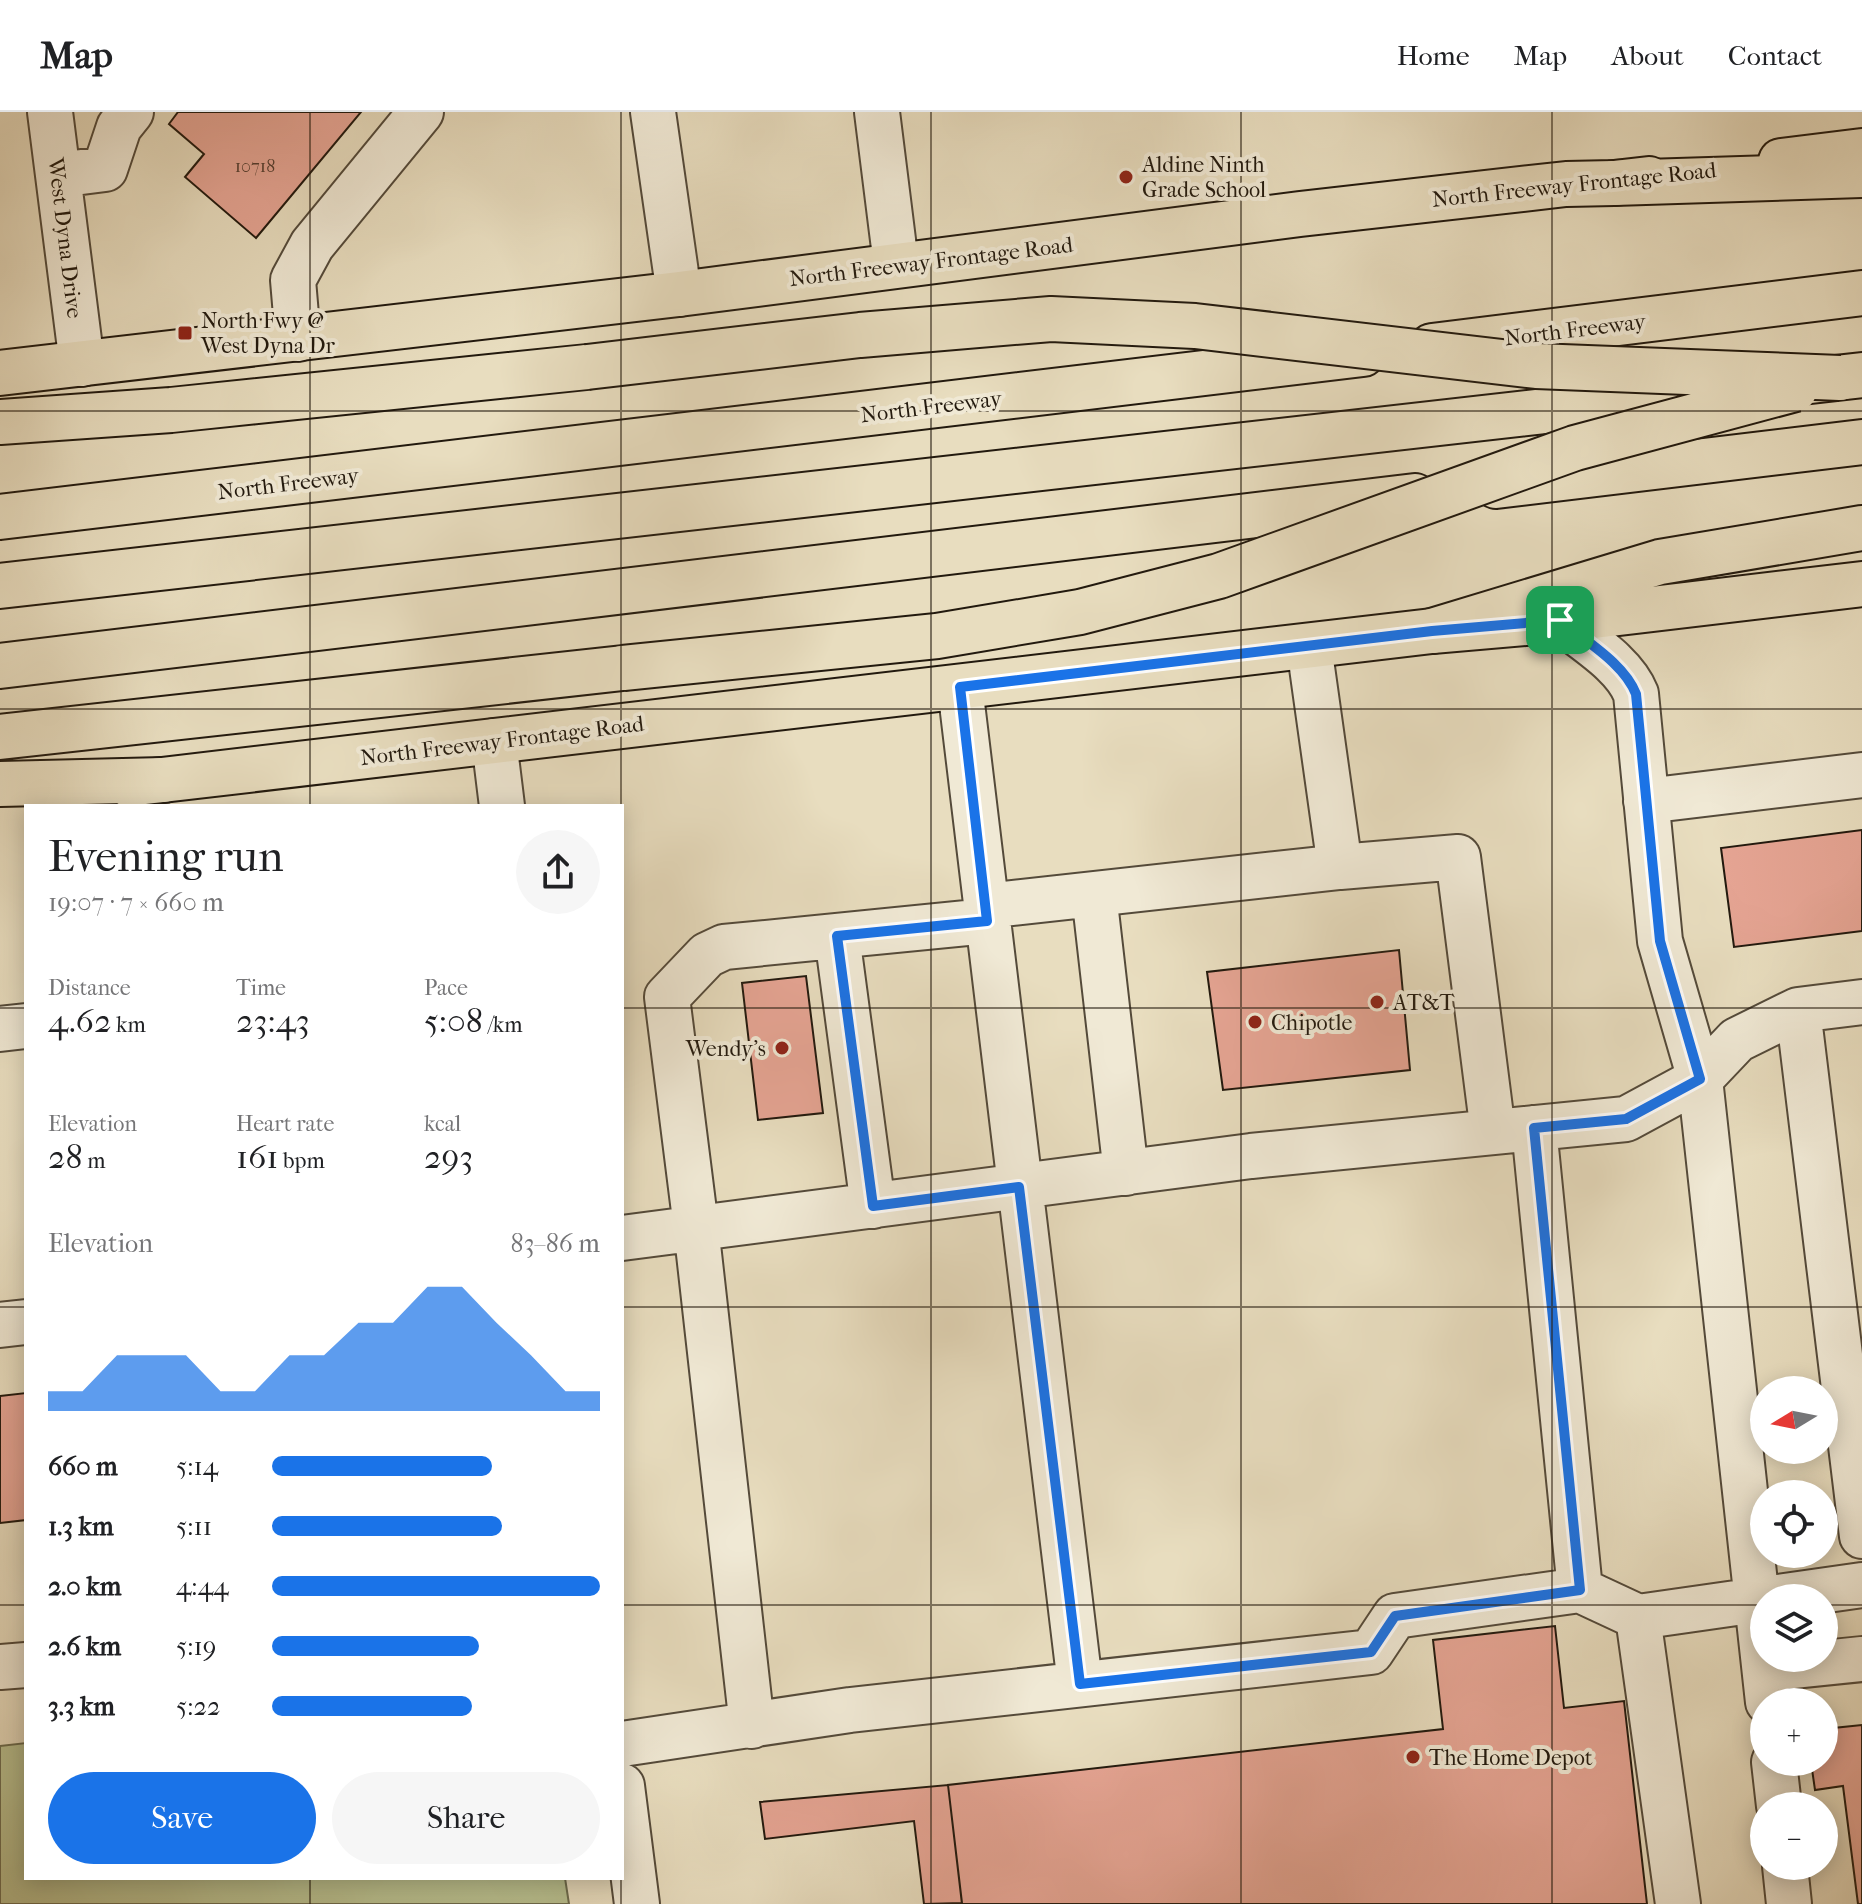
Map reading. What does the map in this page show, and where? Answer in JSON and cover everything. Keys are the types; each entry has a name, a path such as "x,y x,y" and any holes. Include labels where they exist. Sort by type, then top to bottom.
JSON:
{"main road":[{"name":"North Freeway Frontage Road","path":"0,373 679,294 1316,212 1566,184 1614,183 1862,151"},
{"path":"1614,183 1862,175"},
{"name":"North Freeway","path":"0,517 1862,293"},
{"path":"0,422 171,410 860,335 1051,319 1195,326 1536,366 1851,376"},
{"path":"0,586 1851,376"},
{"path":"0,737 937,636 1080,612 1219,576 1575,448 1851,376"},
{"path":"0,666 1862,442"},
{"path":"1432,631 1660,562 1862,528"},
{"name":"North Freeway Frontage Road","path":"0,799 1432,631 1560,620 1862,584"},
{"path":"0,784 164,780"}],"street":[{"name":"West Dyna Drive","path":"50,112 82,364"},
{"path":"58,175 105,169 119,127 131,112"},
{"path":"298,339 293,280 312,245 421,112"},
{"path":"653,112 679,294"},
{"path":"877,112 896,264"},
{"path":"1560,620 1632,683 1636,694 1660,941 1700,1079 1762,1584"},
{"path":"1309,646 1340,867"},
{"path":"960,687 1080,1684"},
{"path":"494,741 502,804"},
{"path":"1646,801 1862,775"},
{"path":"752,1726 667,997 707,955 724,947 837,936 1094,894 1458,857 1514,1130 1580,1590"},
{"path":"1094,894 1126,1173"},
{"path":"837,936 873,1206"},
{"path":"624,1238 1251,1156 1626,1119 1700,1079 1737,1040 1798,1010 1862,1002"},
{"path":"1798,1010 1862,1536"},
{"path":"0,1029 24,1026"},
{"path":"0,1325 24,1322"},
{"path":"1838,1588 1862,1585"},
{"path":"624,1744 850,1710 1371,1652 1395,1616 1580,1590 1638,1617 1750,1601"},
{"path":"1638,1617 1678,1904"},
{"path":"1766,1685 1862,1659"},
{"path":"0,1667 24,1665"},
{"path":"624,1802 637,1904"},
{"path":"1786,1880 1789,1904"}],"green space":[{"path":"24,1743 24,1880 565,1880 569,1904 0,1904 0,1746"}],"building":[{"path":"178,112 361,112 256,238 185,177 204,154 169,124"},
{"path":"1862,830 1862,931 1734,947 1721,848"},
{"path":"1399,950 1410,1070 1223,1090 1207,972"},
{"name":"Wendy's","path":"806,976 823,1113 758,1120 742,983"},
{"path":"24,1393 24,1520 0,1523 0,1396"},
{"name":"The Home Depot","path":"1555,1626 1564,1708 1624,1701 1647,1904 962,1904 948,1785 1443,1729 1433,1640"},
{"path":"1862,1725 1862,1904 1858,1904 1843,1786 1815,1790 1813,1776 1838,1776 1838,1728"},
{"path":"948,1785 962,1903 924,1904 914,1821 765,1839 760,1802"}],"place":[{"name":"Aldine Ninth Grade School","path":"1126,177"},
{"name":"North Fwy @ West Dyna Dr","path":"185,333"},
{"name":"AT&T","path":"1377,1002"},
{"name":"Chipotle","path":"1255,1022"},
{"name":"Wendy's","path":"782,1048"},
{"name":"The Home Depot","path":"1413,1757"}],"route":[{"path":"1560,620 1622,671 1636,694 1660,941 1700,1079 1626,1119 1534,1128 1580,1590 1395,1616 1371,1652 1080,1684 1019,1187 873,1206 837,936 987,921 960,687 1432,631 1560,620"}]}
